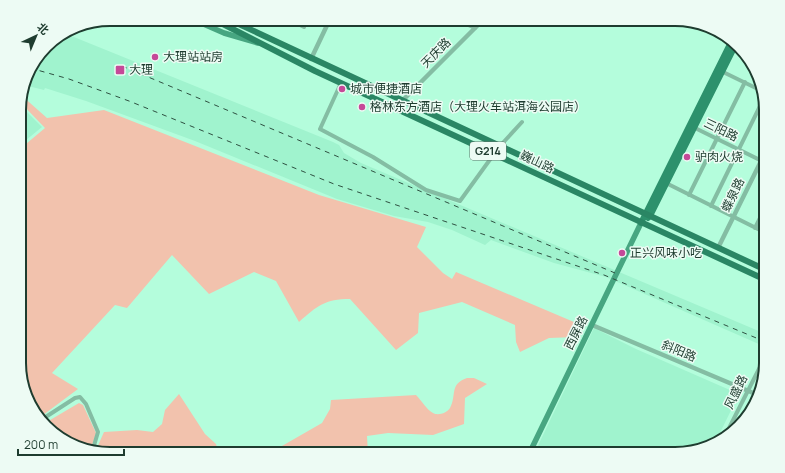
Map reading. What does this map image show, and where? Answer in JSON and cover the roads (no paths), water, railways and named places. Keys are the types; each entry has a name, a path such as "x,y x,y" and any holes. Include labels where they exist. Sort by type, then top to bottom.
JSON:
{"highway":[{"name":"巍山路","path":"227,26 341,83 759,277"},
{"name":"巍山路","path":"249,26 311,59 759,267"},
{"path":"494,154 500,146"}],"main road":[{"path":"209,26 230,35 266,46"},
{"name":"西屏路","path":"532,447 642,223 648,215 692,127 720,70 729,46"},
{"name":"西屏路","path":"720,70 733,50"}],"street":[{"path":"311,59 327,26"},
{"path":"471,26 475,28"},
{"name":"天庆路","path":"402,101 475,28"},
{"path":"720,70 756,88"},
{"path":"689,195 745,82"},
{"path":"341,83 320,129 373,157 426,190 460,201 494,154"},
{"path":"711,206 759,108"},
{"path":"500,146 522,122"},
{"name":"三阳路","path":"692,127 759,160"},
{"name":"蝶泉路","path":"718,248 759,169"},
{"path":"664,182 759,230"},
{"path":"755,228 759,220"},
{"name":"斜阳路","path":"592,325 753,393"},
{"name":"风盛路","path":"730,426 759,368"},
{"path":"46,417 75,398 80,397 86,404 98,432 93,445"}],"railway":[{"path":"122,66 615,273"},
{"path":"37,70 69,79 129,101 334,184 604,275 759,339"}],"place":[{"name":"大理站站房","path":"155,57"},
{"name":"大理","path":"120,70"},
{"name":"城市便捷酒店","path":"342,89"},
{"name":"格林东方酒店（大理火车站洱海公园店）","path":"362,107"},
{"name":"驴肉火烧","path":"687,157"},
{"name":"正兴风味小吃","path":"622,253"}]}
